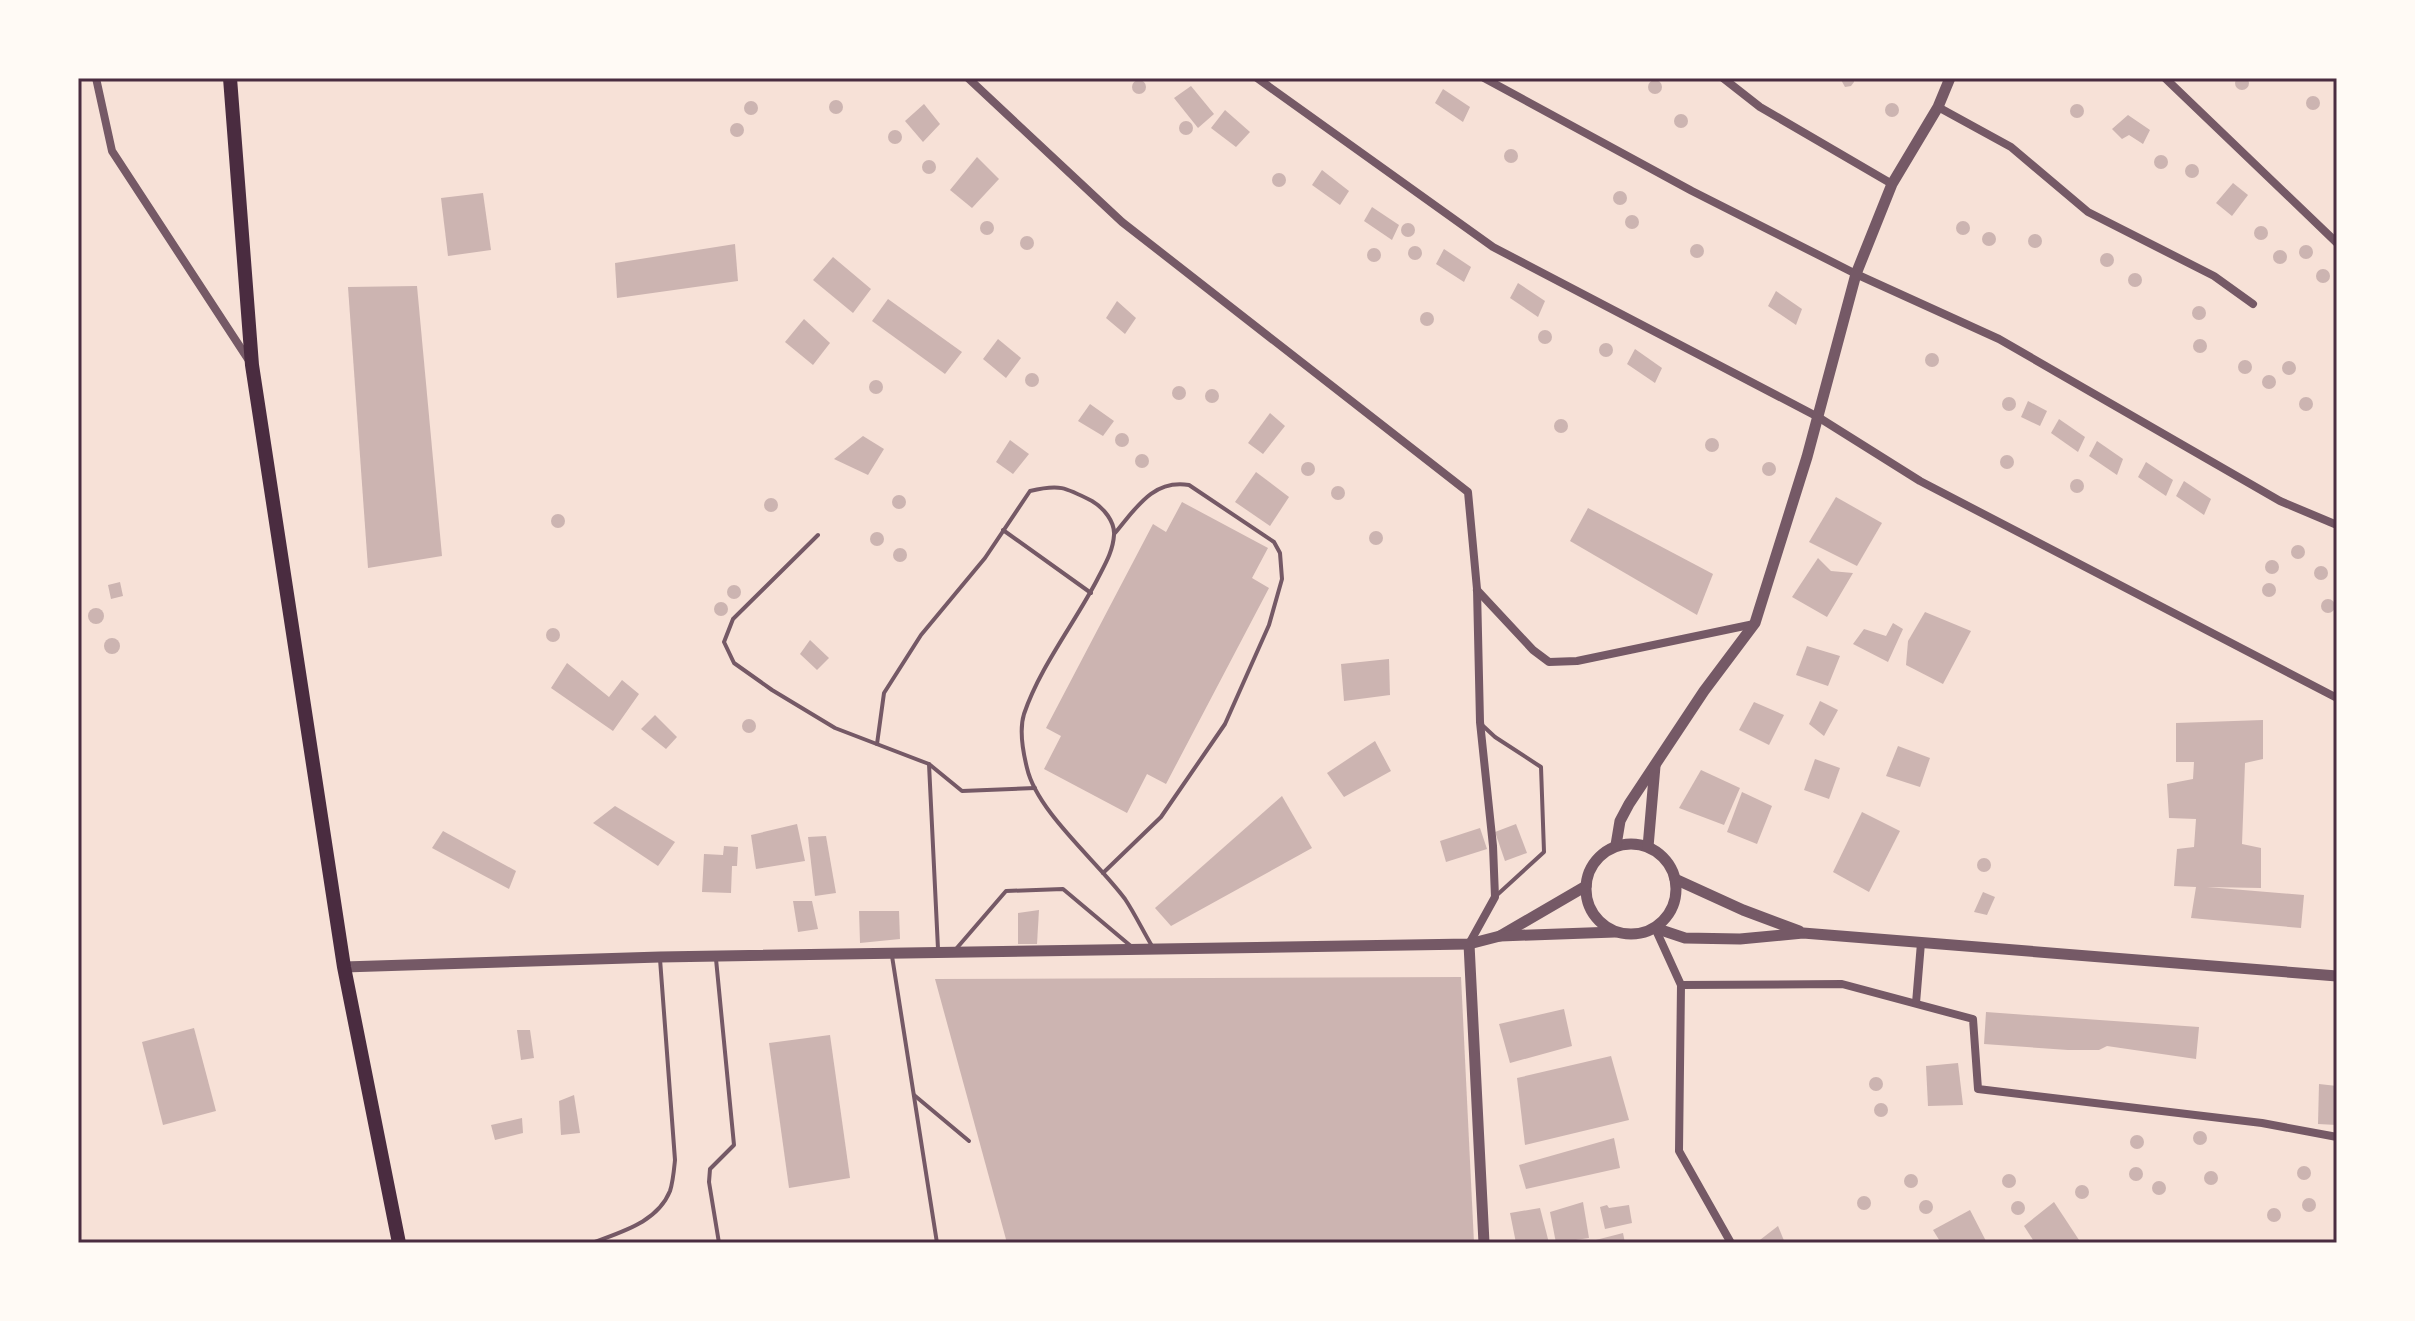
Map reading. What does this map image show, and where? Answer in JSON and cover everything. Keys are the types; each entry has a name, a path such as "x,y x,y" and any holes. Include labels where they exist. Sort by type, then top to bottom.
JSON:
{"highway":[{"path":"230,78 252,365 344,967 399,1243"}],"street":[{"path":"96,78 112,151 252,365"},
{"path":"968,78 1122,222 1468,492 1477,589 1480,722 1495,897 1469,944 1484,1243"},
{"path":"1257,78 1493,247 1818,417 1920,481 2337,698"},
{"path":"1484,78 1692,191 1856,274 1999,339 2280,501 2337,525"},
{"path":"1723,78 1760,107 1892,184"},
{"path":"1616,845 1620,821 1704,691 1755,623 1818,417 1856,274 1892,184 1938,107 1950,78"},
{"path":"2165,78 2337,243"},
{"path":"1938,107 2011,147 2088,212 2214,276 2253,304"},
{"path":"1477,589 1533,650 1549,662 1577,661 1755,623"},
{"path":"1648,847 1655,766"},
{"path":"344,967 660,957 1469,944 1500,936 1642,934 1666,919 1676,893 1675,879 1669,865 1648,847 1616,845 1597,860 1589,872 1587,900 1602,924 1615,932"},
{"path":"1675,879 1803,933"},
{"path":"1500,936 1586,886"},
{"path":"1655,928 1685,938 1740,939 1803,933 2337,976"},
{"path":"1655,928 1681,985 1679,1151 1731,1243"},
{"path":"1916,1003 1921,943"},
{"path":"1681,985 1842,984 1973,1019 1978,1089 2262,1123 2337,1137"}],"lane":[{"path":"1102,873 1161,817 1225,724 1269,625 1282,579 1280,553 1274,542 1189,485 1175,483 1154,489 1115,533 1110,555 1091,593 1052,657 1023,716 1027,770 1035,788 1063,828 1102,873 1125,899 1155,950"},
{"path":"877,744 884,693 921,635 985,558 1030,491 1055,485 1099,505 1110,518 1115,533"},
{"path":"1003,530 1091,593"},
{"path":"818,535 733,619 724,642 734,663 835,728 929,764 962,791 1035,788"},
{"path":"1480,722 1495,737 1541,767 1544,852 1495,897"},
{"path":"929,764 938,953"},
{"path":"953,953 1006,891 1063,889 1137,950"},
{"path":"891,954 937,1243"},
{"path":"716,956 734,1145 710,1169 709,1182 719,1243"},
{"path":"592,1243 636,1226 655,1212 670,1192 675,1160 660,957"},
{"path":"912,1093 969,1141"}],"building":[{"path":"2242,76 2249,83 2242,90 2235,83"},
{"path":"1840,78 1854,78 1854,82 1845,87"},
{"path":"1139,80 1146,87 1139,94 1132,87"},
{"path":"1655,80 1662,87 1655,94 1648,87"},
{"path":"1191,86 1214,114 1198,128 1174,98"},
{"path":"1443,89 1470,107 1463,122 1435,103"},
{"path":"2313,96 2320,103 2313,110 2306,103"},
{"path":"836,100 843,107 836,114 829,107"},
{"path":"751,101 758,108 751,115 744,108"},
{"path":"1892,103 1899,110 1892,117 1885,110"},
{"path":"924,104 940,124 923,142 905,121"},
{"path":"2077,104 2084,111 2077,118 2070,111"},
{"path":"1225,110 1250,132 1236,147 1211,128"},
{"path":"1681,114 1688,121 1681,128 1674,121"},
{"path":"2128,115 2150,130 2143,144 2129,135 2122,139 2112,129"},
{"path":"1186,121 1193,128 1186,135 1179,128"},
{"path":"737,123 744,130 737,137 730,130"},
{"path":"895,130 902,137 895,144 888,137"},
{"path":"1511,149 1518,156 1511,163 1504,156"},
{"path":"2161,155 2168,162 2161,169 2154,162"},
{"path":"977,157 999,179 972,208 950,190"},
{"path":"929,160 936,167 929,174 922,167"},
{"path":"2192,164 2199,171 2192,178 2185,171"},
{"path":"1322,170 1349,191 1340,205 1312,185"},
{"path":"1279,173 1286,180 1279,187 1272,180"},
{"path":"2233,183 2248,195 2232,216 2216,203"},
{"path":"1620,191 1627,198 1620,205 1613,198"},
{"path":"483,193 491,250 448,256 441,198"},
{"path":"1372,207 1399,225 1392,240 1364,221"},
{"path":"1632,215 1639,222 1632,229 1625,222"},
{"path":"987,221 994,228 987,235 980,228"},
{"path":"1963,221 1970,228 1963,235 1956,228"},
{"path":"1408,223 1415,230 1408,237 1401,230"},
{"path":"2261,226 2268,233 2261,240 2254,233"},
{"path":"1989,232 1996,239 1989,246 1982,239"},
{"path":"2035,234 2042,241 2035,248 2028,241"},
{"path":"1027,236 1034,243 1027,250 1020,243"},
{"path":"735,244 738,281 617,298 615,263"},
{"path":"1697,244 1704,251 1697,258 1690,251"},
{"path":"2306,245 2313,252 2306,259 2299,252"},
{"path":"1415,246 1422,253 1415,260 1408,253"},
{"path":"1374,248 1381,255 1374,262 1367,255"},
{"path":"1444,249 1471,267 1464,282 1436,264"},
{"path":"2280,250 2287,257 2280,264 2273,257"},
{"path":"2107,253 2114,260 2107,267 2100,260"},
{"path":"833,257 871,289 853,313 813,280"},
{"path":"2323,269 2330,276 2323,283 2316,276"},
{"path":"2135,273 2142,280 2135,287 2128,280"},
{"path":"1518,283 1545,301 1538,317 1510,298"},
{"path":"417,286 442,556 368,568 348,287"},
{"path":"1776,291 1802,309 1796,325 1768,306"},
{"path":"888,299 962,352 945,374 872,321"},
{"path":"1117,301 1136,318 1125,334 1106,318"},
{"path":"2199,306 2206,313 2199,320 2192,313"},
{"path":"1427,312 1434,319 1427,326 1420,319"},
{"path":"804,319 830,343 813,365 785,342"},
{"path":"1545,330 1552,337 1545,344 1538,337"},
{"path":"998,339 1021,358 1006,378 983,359"},
{"path":"2200,339 2207,346 2200,353 2193,346"},
{"path":"1606,343 1613,350 1606,357 1599,350"},
{"path":"1635,349 1662,368 1655,383 1627,364"},
{"path":"1932,353 1939,360 1932,367 1925,360"},
{"path":"2245,360 2252,367 2245,374 2238,367"},
{"path":"2289,361 2296,368 2289,375 2282,368"},
{"path":"1032,373 1039,380 1032,387 1025,380"},
{"path":"2269,375 2276,382 2269,389 2262,382"},
{"path":"876,380 883,387 876,394 869,387"},
{"path":"1179,386 1186,393 1179,400 1172,393"},
{"path":"1212,389 1219,396 1212,403 1205,396"},
{"path":"2009,397 2016,404 2009,411 2002,404"},
{"path":"2306,397 2313,404 2306,411 2299,404"},
{"path":"2028,401 2047,411 2040,426 2021,417"},
{"path":"1090,404 1114,421 1103,436 1078,421"},
{"path":"1270,413 1285,426 1263,454 1248,443"},
{"path":"1561,419 1568,426 1561,433 1554,426"},
{"path":"2059,419 2085,437 2078,452 2051,433"},
{"path":"1122,433 1129,440 1122,447 1115,440"},
{"path":"863,436 884,449 868,475 834,459"},
{"path":"1712,438 1719,445 1712,452 1705,445"},
{"path":"1010,440 1029,454 1013,474 996,462"},
{"path":"2097,441 2123,459 2117,475 2089,456"},
{"path":"1142,454 1149,461 1142,468 1135,461"},
{"path":"2007,455 2014,462 2007,469 2000,462"},
{"path":"1308,462 1315,469 1308,476 1301,469"},
{"path":"1769,462 1776,469 1769,476 1762,469"},
{"path":"2146,462 2173,480 2166,496 2138,477"},
{"path":"1256,472 1289,497 1270,526 1235,502"},
{"path":"2077,479 2084,486 2077,493 2070,486"},
{"path":"2184,481 2211,499 2204,515 2176,496"},
{"path":"1338,486 1345,493 1338,500 1331,493"},
{"path":"899,495 906,502 899,509 892,502"},
{"path":"1836,497 1882,523 1857,566 1809,542"},
{"path":"771,498 778,505 771,512 764,505"},
{"path":"1182,502 1268,548 1252,578 1269,588 1166,784 1147,774 1127,813 1044,769 1061,736 1046,728 1153,524 1166,532"},
{"path":"1588,508 1713,574 1697,615 1570,541"},
{"path":"558,514 565,521 558,528 551,521"},
{"path":"1376,531 1383,538 1376,545 1369,538"},
{"path":"877,532 884,539 877,546 870,539"},
{"path":"2298,545 2305,552 2298,559 2291,552"},
{"path":"900,548 907,555 900,562 893,555"},
{"path":"1818,558 1831,571 1853,573 1827,617 1792,597"},
{"path":"2272,560 2279,567 2272,574 2265,567"},
{"path":"2321,566 2328,573 2321,580 2314,573"},
{"path":"120,582 123,596 111,599 108,585"},
{"path":"2269,583 2276,590 2269,597 2262,590"},
{"path":"734,585 741,592 734,599 727,592"},
{"path":"2328,599 2335,606 2328,613 2321,606"},
{"path":"721,602 728,609 721,616 714,609"},
{"path":"93,608 99,608 104,616 102,622 93,624 88,619 88,613"},
{"path":"1925,612 1971,631 1943,684 1906,665 1908,641"},
{"path":"1893,623 1903,629 1888,662 1853,644 1864,629 1886,636"},
{"path":"553,628 560,635 553,642 546,635"},
{"path":"112,638 118,640 118,652 112,654 106,652 104,646 106,640"},
{"path":"810,640 829,658 817,670 800,654"},
{"path":"1807,646 1840,656 1828,686 1796,675"},
{"path":"1389,659 1390,695 1344,701 1341,664"},
{"path":"567,663 609,697 622,680 639,694 613,731 551,688"},
{"path":"1820,701 1838,710 1824,736 1809,724"},
{"path":"1754,702 1784,715 1769,745 1739,730"},
{"path":"655,715 677,737 666,749 641,729"},
{"path":"749,719 756,726 749,733 742,726"},
{"path":"2263,720 2263,759 2245,763 2242,844 2261,848 2261,888 2207,887 2304,895 2301,928 2191,918 2196,887 2174,886 2177,849 2194,847 2196,819 2169,818 2167,784 2193,779 2194,762 2176,762 2176,723"},
{"path":"1375,741 1391,771 1344,797 1327,773"},
{"path":"1898,746 1930,758 1920,787 1886,776"},
{"path":"1815,759 1840,768 1829,799 1804,790"},
{"path":"1701,770 1740,788 1724,825 1679,808"},
{"path":"1742,792 1772,806 1757,844 1727,832"},
{"path":"1282,796 1312,848 1171,926 1155,908"},
{"path":"615,806 675,842 658,866 593,823"},
{"path":"1862,812 1900,831 1869,892 1833,872"},
{"path":"797,824 805,861 756,869 751,835"},
{"path":"1516,824 1527,853 1505,861 1495,832"},
{"path":"1480,828 1487,849 1446,862 1440,841"},
{"path":"443,831 516,871 509,889 432,848"},
{"path":"826,836 836,893 815,896 808,837"},
{"path":"724,846 738,847 737,866 732,866 731,893 702,892 704,854 723,855"},
{"path":"1984,858 1991,865 1984,872 1977,865"},
{"path":"1983,892 1995,897 1987,915 1974,912"},
{"path":"793,901 812,901 818,929 798,932"},
{"path":"1039,910 1037,944 1018,944 1018,913"},
{"path":"859,911 899,911 900,939 860,943"},
{"path":"1461,977 1474,1243 1007,1243 935,979"},
{"path":"1564,1009 1572,1046 1510,1063 1499,1024"},
{"path":"1986,1012 2199,1027 2196,1059 2107,1046 2099,1050 2068,1050 1984,1044"},
{"path":"194,1028 216,1111 163,1125 142,1042"},
{"path":"517,1030 530,1030 534,1058 521,1060"},
{"path":"830,1035 850,1178 789,1188 769,1043"},
{"path":"1611,1056 1629,1120 1525,1145 1517,1078"},
{"path":"1958,1063 1963,1105 1928,1106 1926,1066"},
{"path":"1876,1077 1883,1084 1876,1091 1869,1084"},
{"path":"2319,1084 2337,1086 2337,1125 2318,1124"},
{"path":"574,1095 580,1133 561,1135 559,1101"},
{"path":"1881,1103 1888,1110 1881,1117 1874,1110"},
{"path":"522,1118 523,1133 495,1140 491,1125"},
{"path":"2200,1131 2207,1138 2200,1145 2193,1138"},
{"path":"2137,1135 2144,1142 2137,1149 2130,1142"},
{"path":"1614,1138 1620,1168 1526,1189 1519,1165"},
{"path":"2304,1166 2311,1173 2304,1180 2297,1173"},
{"path":"2136,1167 2143,1174 2136,1181 2129,1174"},
{"path":"2211,1171 2218,1178 2211,1185 2204,1178"},
{"path":"1911,1174 1918,1181 1911,1188 1904,1181"},
{"path":"2009,1174 2016,1181 2009,1188 2002,1181"},
{"path":"2159,1181 2166,1188 2159,1195 2152,1188"},
{"path":"2082,1185 2089,1192 2082,1199 2075,1192"},
{"path":"1864,1196 1871,1203 1864,1210 1857,1203"},
{"path":"2309,1198 2316,1205 2309,1212 2302,1205"},
{"path":"1926,1200 1933,1207 1926,1214 1919,1207"},
{"path":"2018,1201 2025,1208 2018,1215 2011,1208"},
{"path":"1583,1202 1589,1238 1556,1243 1550,1212"},
{"path":"2054,1202 2081,1243 2035,1243 2024,1226"},
{"path":"1607,1205 1609,1208 1629,1205 1632,1223 1605,1229 1600,1207"},
{"path":"1540,1208 1549,1243 1516,1243 1510,1213"},
{"path":"2274,1208 2281,1215 2274,1222 2267,1215"},
{"path":"1970,1210 1987,1243 1941,1243 1933,1230"},
{"path":"1778,1226 1785,1243 1756,1243"},
{"path":"1623,1233 1625,1243 1588,1243 1588,1242"}]}
